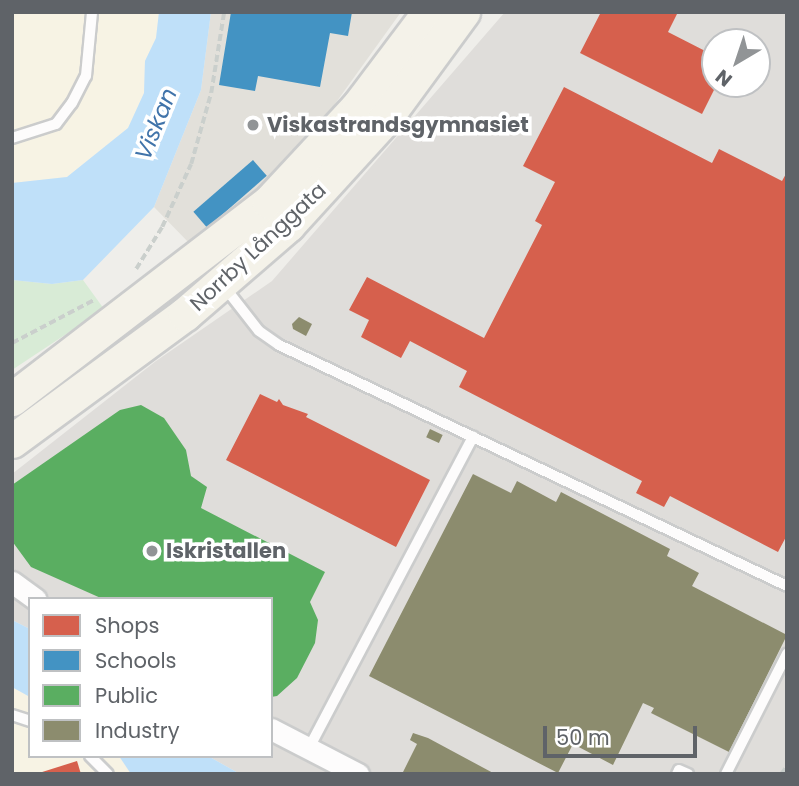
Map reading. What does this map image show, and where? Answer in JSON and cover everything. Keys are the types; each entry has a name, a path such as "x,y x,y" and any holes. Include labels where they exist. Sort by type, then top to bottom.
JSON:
{"main road":[{"name":"Norrby Långgata","path":"12,398 269,202 359,105 429,12"},
{"name":"Norrby Långgata","path":"12,442 222,284 288,225 384,120 463,12"}],"street":[{"path":"12,582 32,597"},
{"path":"273,730 358,774"}],"lane":[{"path":"12,138 56,124 72,103 86,76 92,12"},
{"path":"222,284 267,338 787,586"},
{"path":"309,748 473,437"},
{"path":"726,774 787,654"},
{"path":"92,758 108,774"},
{"path":"677,774 679,770 688,774"}],"path":[{"path":"133,272 162,227 191,164 211,93 224,12"},
{"path":"12,343 98,299"},
{"path":"781,774 787,766"}],"shaded area":[{"path":"12,12 159,12 156,38 145,61 144,93 128,128 67,177 12,183"},
{"name":"Viskastrandsgymnasiet","path":"211,12 401,12 327,115 272,180 192,246 154,207 201,90"},
{"path":"505,12 787,12 787,774 240,774 212,758 273,758 273,597 28,597 28,628 12,620 12,474 156,361 272,281"},
{"path":"12,687 28,696 28,758 120,758 131,774 12,774"}],"green space":[{"path":"12,280 52,284 83,280 104,309 12,370"}],"water":[{"name":"Viskan","path":"159,12 211,12 201,90 154,207 83,280 52,284 12,280 12,183 67,177 128,128 144,93 145,61 156,38"},
{"path":"12,620 28,628 28,696 12,687"},
{"path":"120,758 212,758 240,774 131,774"}],"building: Shops":[{"path":"601,12 678,12 668,32 701,49 701,98 710,98 702,114 580,53"},
{"path":"564,87 712,163 719,149 782,181 787,172 787,535 778,552 670,496 664,507 636,493 642,481 459,387 467,371 410,341 401,358 361,337 369,320 349,310 367,277 484,338 542,225 535,221 555,182 523,166"},
{"path":"260,394 277,402 279,399 283,405 308,414 306,417 430,480 396,547 226,460"},
{"path":"77,761 81,774 39,774 39,773"}],"building: Schools":[{"path":"231,12 352,12 348,36 330,33 320,87 258,76 255,91 219,85"},
{"path":"253,160 267,176 207,228 193,212"}],"building: Public":[{"name":"Iskristallen","path":"141,405 164,418 186,450 191,476 207,487 201,508 325,572 310,602 318,620 315,643 297,678 277,696 273,697 273,597 98,597 31,567 12,541 12,485 120,410"}],"building: Industry":[{"path":"299,317 312,324 306,336 293,329 292,324"},
{"path":"430,429 443,435 439,443 426,437"},
{"path":"473,474 511,493 517,481 556,502 561,492 670,549 667,556 699,573 692,586 787,635 729,752 651,713 654,708 643,703 613,765 573,744 558,773 369,676"},
{"path":"413,733 428,738 495,774 402,774 417,744 410,740"}],"place":[{"name":"Viskastrandsgymnasiet","path":"253,125"},
{"name":"Iskristallen","path":"152,551"}]}
